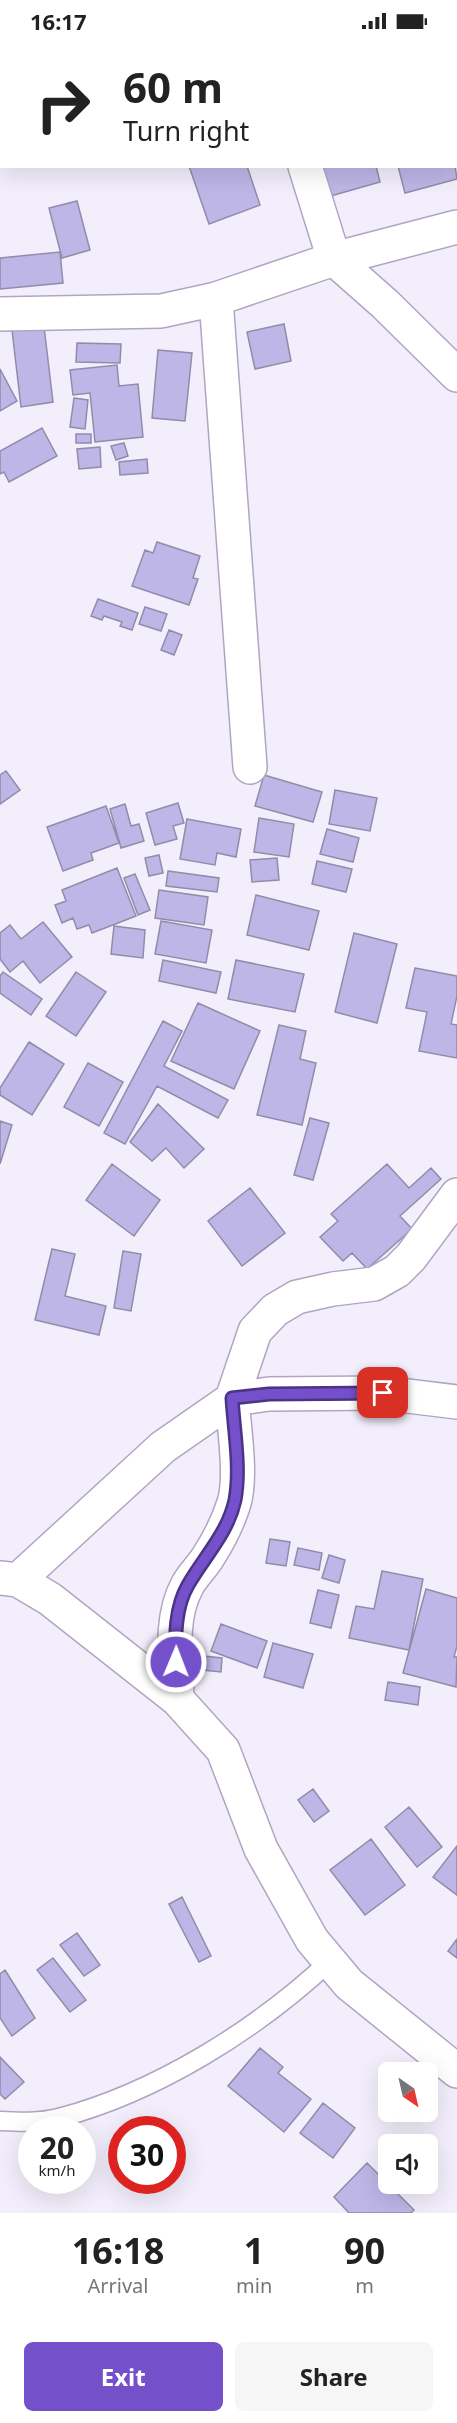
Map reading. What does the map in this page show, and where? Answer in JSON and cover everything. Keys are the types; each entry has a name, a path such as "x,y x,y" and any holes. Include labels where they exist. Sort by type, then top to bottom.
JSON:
{"street":[{"path":"306,168 334,259 385,304 457,375"},
{"path":"0,314 160,311 216,299 334,259 457,227"},
{"path":"216,299 250,767"},
{"path":"177,1699 175,1644 179,1607 187,1586 224,1530 235,1501 237,1476 232,1398 255,1332 276,1310 297,1297 333,1289 374,1284 397,1271 411,1257 457,1195"},
{"path":"457,1402 383,1393 269,1394 232,1398 163,1448 9,1579 50,1599 177,1699 223,1750 261,1849 312,1940 350,1984 457,2071"}],"lane":[{"path":"0,2121 26,2122 58,2118 121,2097 218,2046 251,2025 301,1988 330,1961"}],"building":[{"path":"190,168 248,168 260,205 209,224"},
{"path":"312,168 376,168 380,182 320,199"},
{"path":"399,168 455,168 457,179 405,193"},
{"path":"77,201 90,250 62,258 49,208"},
{"path":"60,252 63,283 0,289 0,258"},
{"path":"43,318 53,402 21,407 11,322"},
{"path":"284,324 291,361 255,369 247,332"},
{"path":"77,343 121,344 120,363 76,362"},
{"path":"158,350 192,353 185,421 152,418"},
{"path":"117,365 119,386 138,384 143,437 95,442 90,393 73,395 70,370"},
{"path":"0,369 17,401 0,411"},
{"path":"74,398 88,400 85,429 70,427"},
{"path":"42,428 57,456 9,482 4,472 0,474 0,451"},
{"path":"76,434 91,434 91,443 76,443"},
{"path":"124,443 128,456 116,460 111,446"},
{"path":"100,447 101,467 79,469 77,449"},
{"path":"147,459 148,473 120,475 119,462"},
{"path":"157,542 200,556 193,578 198,579 189,605 132,586 145,550 153,553"},
{"path":"98,599 138,613 132,630 120,626 122,622 104,616 102,620 91,616"},
{"path":"145,607 167,614 161,631 139,624"},
{"path":"169,630 182,635 174,655 161,650"},
{"path":"6,771 20,790 0,804 0,775"},
{"path":"264,775 322,792 313,822 255,806"},
{"path":"335,790 377,798 370,831 329,824"},
{"path":"178,803 184,823 173,826 177,839 155,845 146,813"},
{"path":"125,804 131,826 139,824 144,841 121,848 110,809"},
{"path":"106,806 119,843 91,853 93,860 63,871 47,827"},
{"path":"259,818 294,824 289,857 254,852"},
{"path":"187,819 241,829 236,857 217,853 215,865 180,859"},
{"path":"327,829 359,838 353,862 320,854"},
{"path":"159,855 163,873 149,876 145,858"},
{"path":"277,858 279,880 252,882 250,860"},
{"path":"317,861 352,869 346,892 312,884"},
{"path":"117,868 136,916 92,933 89,925 77,929 73,918 62,923 55,905 66,901 62,890"},
{"path":"168,871 219,878 217,892 166,886"},
{"path":"135,874 150,910 138,915 124,878"},
{"path":"159,890 208,897 204,925 155,918"},
{"path":"256,895 319,911 309,950 247,935"},
{"path":"161,921 212,930 206,963 155,954"},
{"path":"43,922 72,957 40,983 23,961 10,972 0,959 0,933 10,925 21,939"},
{"path":"114,926 145,930 143,958 111,954"},
{"path":"354,933 397,944 377,1023 335,1012"},
{"path":"163,960 221,972 216,993 159,981"},
{"path":"236,960 304,974 295,1012 228,999"},
{"path":"415,968 457,976 457,996 451,1024 457,1025 457,1058 419,1051 427,1012 406,1008"},
{"path":"3,972 42,999 31,1015 0,993 0,976"},
{"path":"76,972 106,992 76,1036 46,1016"},
{"path":"198,1003 260,1031 234,1089 171,1061"},
{"path":"163,1021 182,1031 164,1066 228,1100 218,1118 157,1086 125,1144 104,1133"},
{"path":"279,1025 306,1031 300,1059 316,1063 302,1125 257,1115"},
{"path":"29,1042 64,1064 32,1115 0,1095 0,1088"},
{"path":"88,1063 123,1082 99,1126 64,1107"},
{"path":"158,1104 204,1149 184,1168 166,1148 152,1161 130,1142"},
{"path":"310,1118 329,1123 313,1180 294,1175"},
{"path":"0,1121 12,1125 0,1164"},
{"path":"112,1164 160,1200 134,1236 86,1200"},
{"path":"387,1164 409,1188 431,1168 441,1179 400,1216 412,1229 367,1269 352,1253 343,1261 320,1237 338,1221 331,1214"},
{"path":"250,1188 285,1233 242,1266 208,1221"},
{"path":"52,1249 75,1254 65,1296 106,1306 99,1335 35,1320"},
{"path":"123,1251 141,1254 131,1311 114,1308"},
{"path":"270,1539 290,1542 286,1566 266,1563"},
{"path":"298,1548 322,1553 319,1570 294,1565"},
{"path":"329,1555 345,1560 339,1583 322,1578"},
{"path":"382,1571 423,1579 409,1650 349,1638 356,1606 374,1609"},
{"path":"426,1589 457,1598 457,1646 454,1657 457,1657 456,1687 403,1673"},
{"path":"318,1590 339,1595 331,1628 310,1623"},
{"path":"221,1624 267,1641 257,1668 211,1651"},
{"path":"273,1643 313,1654 303,1688 264,1677"},
{"path":"194,1655 222,1658 221,1672 193,1669"},
{"path":"388,1682 420,1687 418,1705 385,1700"},
{"path":"313,1789 329,1811 314,1822 298,1800"},
{"path":"409,1807 442,1847 417,1867 385,1827"},
{"path":"371,1839 405,1885 365,1915 330,1870"},
{"path":"457,1846 457,1895 433,1877"},
{"path":"182,1897 211,1956 199,1962 169,1904"},
{"path":"77,1933 100,1965 84,1976 60,1945"},
{"path":"457,1939 457,1958 448,1951"},
{"path":"53,1958 86,2000 70,2012 37,1970"},
{"path":"5,1970 35,2018 12,2036 0,2018 0,1974"},
{"path":"260,2048 283,2067 278,2073 311,2099 284,2132 228,2086"},
{"path":"0,2057 24,2082 5,2099 0,2094"},
{"path":"323,2103 355,2128 333,2158 300,2133"},
{"path":"367,2163 378,2174 378,2194 398,2194 414,2210 411,2213 349,2213 334,2197"}],"route":[{"path":"176,1662 175,1644 179,1607 187,1586 224,1530 235,1501 237,1476 232,1398 269,1394 383,1393"}]}
